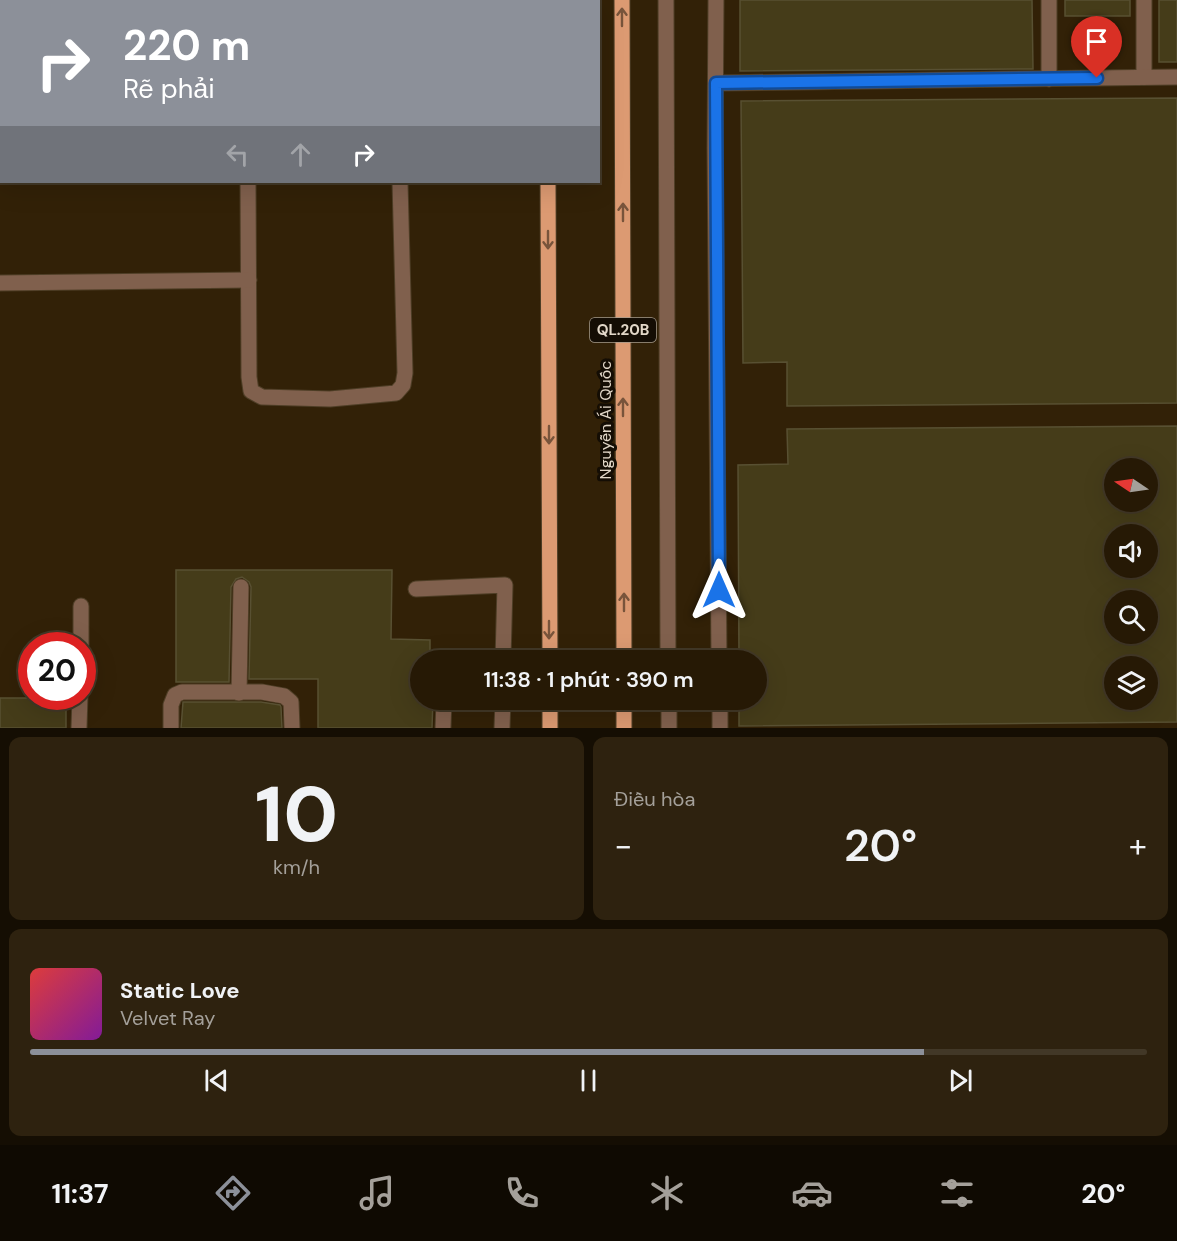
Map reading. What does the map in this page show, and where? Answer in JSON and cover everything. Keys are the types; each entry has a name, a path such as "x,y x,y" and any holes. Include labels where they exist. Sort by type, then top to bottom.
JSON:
{"main road":[{"name":"Nguyễn Ái Quốc","path":"622,0 624,650"},
{"path":"548,183 549,650"},
{"path":"550,710 550,728"},
{"path":"624,710 624,728"}],"street":[{"path":"666,0 669,650"},
{"path":"716,0 719,650"},
{"path":"1048,0 1049,78"},
{"path":"1144,0 1144,77"},
{"path":"716,83 1177,77"},
{"path":"248,183 251,391 262,397 319,398 396,393 403,386 405,373 400,183"},
{"path":"0,283 249,280"},
{"path":"416,589 505,585 503,650"},
{"path":"239,693 242,587"},
{"path":"81,606 81,632"},
{"path":"171,728 171,705 175,695 182,692 262,692 284,696 288,698 292,708 292,728"},
{"path":"79,728 80,710"},
{"path":"443,728 444,710"},
{"path":"502,710 502,728"},
{"path":"669,710 669,728"},
{"path":"720,710 720,728"}],"building":[{"path":"740,0 1032,0 1033,69 740,71"},
{"path":"1065,0 1130,0 1130,16 1065,16"},
{"path":"1159,0 1177,0 1177,62 1159,62"},
{"path":"1177,98 1177,403 787,406 787,362 743,363 741,101"},
{"path":"1177,426 1177,722 739,726 739,710 767,710 767,650 739,650 738,465 788,464 787,429"},
{"path":"176,570 392,570 391,639 430,640 430,650 410,650 410,710 433,710 432,728 318,728 318,679 249,679 251,587 249,582 242,577 236,579 231,587 229,682 176,682"},
{"path":"0,698 18,698 18,710 66,710 66,728 0,728"},
{"path":"183,702 261,702 280,705 282,728 181,728"}],"route":[{"path":"719,590 716,83 1097,78"}]}
